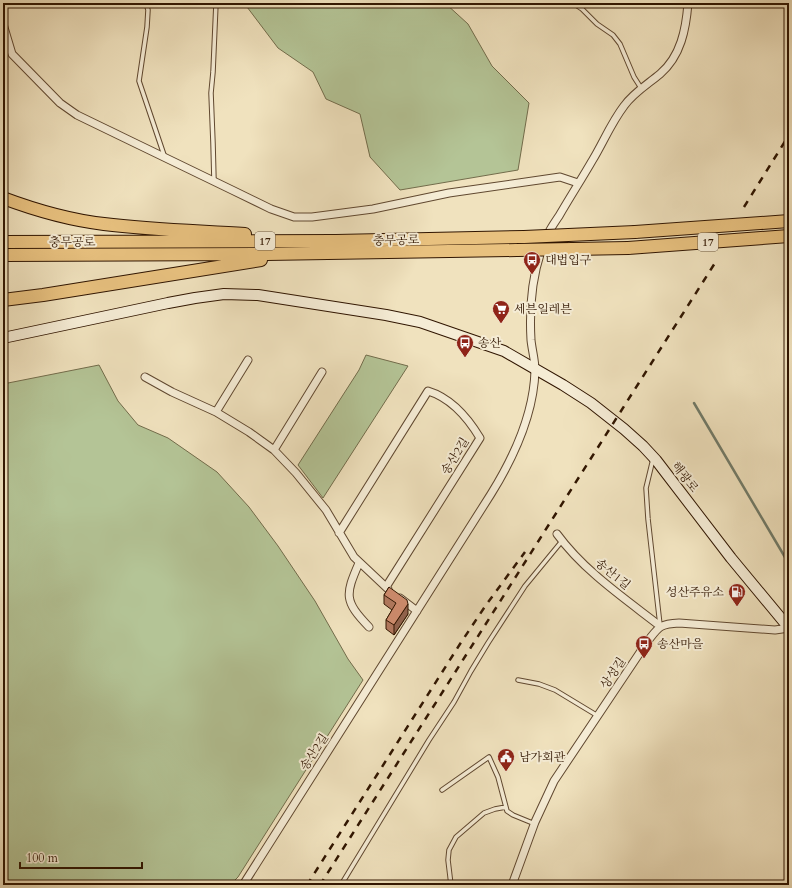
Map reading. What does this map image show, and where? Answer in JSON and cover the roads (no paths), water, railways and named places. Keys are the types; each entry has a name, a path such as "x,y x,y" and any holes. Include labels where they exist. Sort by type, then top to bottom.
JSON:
{"highway":[{"path":"3,198 31,208 103,224 306,237 336,241"},
{"name":"충무공로","path":"4,242 336,241 524,237 635,232 789,221"},
{"name":"충무공로","path":"4,255 260,254 628,248 789,236"},
{"path":"3,300 43,295 260,260 428,258 476,251"}],"main road":[{"name":"해광로","path":"3,338 195,298 224,294 258,295 386,315 420,322 504,351 591,403 624,429 654,458 727,552 789,628"}],"street":[{"name":"송산2길","path":"243,885 492,494 505,470 521,435 530,410 535,369 531,340 531,294 536,267 547,236 623,106 662,73 678,51 682,42 685,28 688,3"},
{"path":"3,24 12,54 60,103 77,114 165,158 277,211 294,217 312,217 373,209 449,193 560,177 578,184"},
{"path":"216,412 248,360"},
{"path":"274,450 322,372"},
{"path":"145,377 172,392 216,412 249,432 274,450 308,487 326,510 359,563 386,588 417,611"},
{"name":"송산2길","path":"339,533 428,391 440,396 466,418 480,438 386,588"},
{"name":"송산1길","path":"557,534 584,565 660,626"},
{"path":"359,563 351,583 349,600 356,614 369,627"},
{"path":"660,626 667,623 679,623 775,630 789,628"},
{"name":"상성길","path":"512,885 534,824 554,782 647,642 660,626"}],"lane":[{"path":"146,3 148,10 147,27 139,81 165,158"},
{"path":"214,181 211,93 216,3"},
{"path":"572,3 582,9 597,24 613,35 620,44 634,77 642,89"},
{"path":"654,458 646,488 660,626"},
{"path":"341,885 429,740 454,702 488,643 526,586 562,541"},
{"path":"518,680 539,684 555,690 598,716"},
{"path":"442,790 489,757 498,776 507,811 534,824"},
{"path":"451,885 448,860 449,850 456,837 484,813 506,807"}],"waterway":[{"path":"694,403 789,564"}],"railway":[{"path":"744,207 789,135"},
{"path":"320,885 715,263"},
{"path":"307,885 460,644 486,605 525,552"}],"place":[{"name":"대법입구","path":"532,275"},
{"name":"세븐일레븐","path":"501,324"},
{"name":"송산","path":"465,358"},
{"name":"성산주유소","path":"737,607"},
{"name":"송산마을","path":"644,659"},
{"name":"남가회관","path":"506,772"}]}
